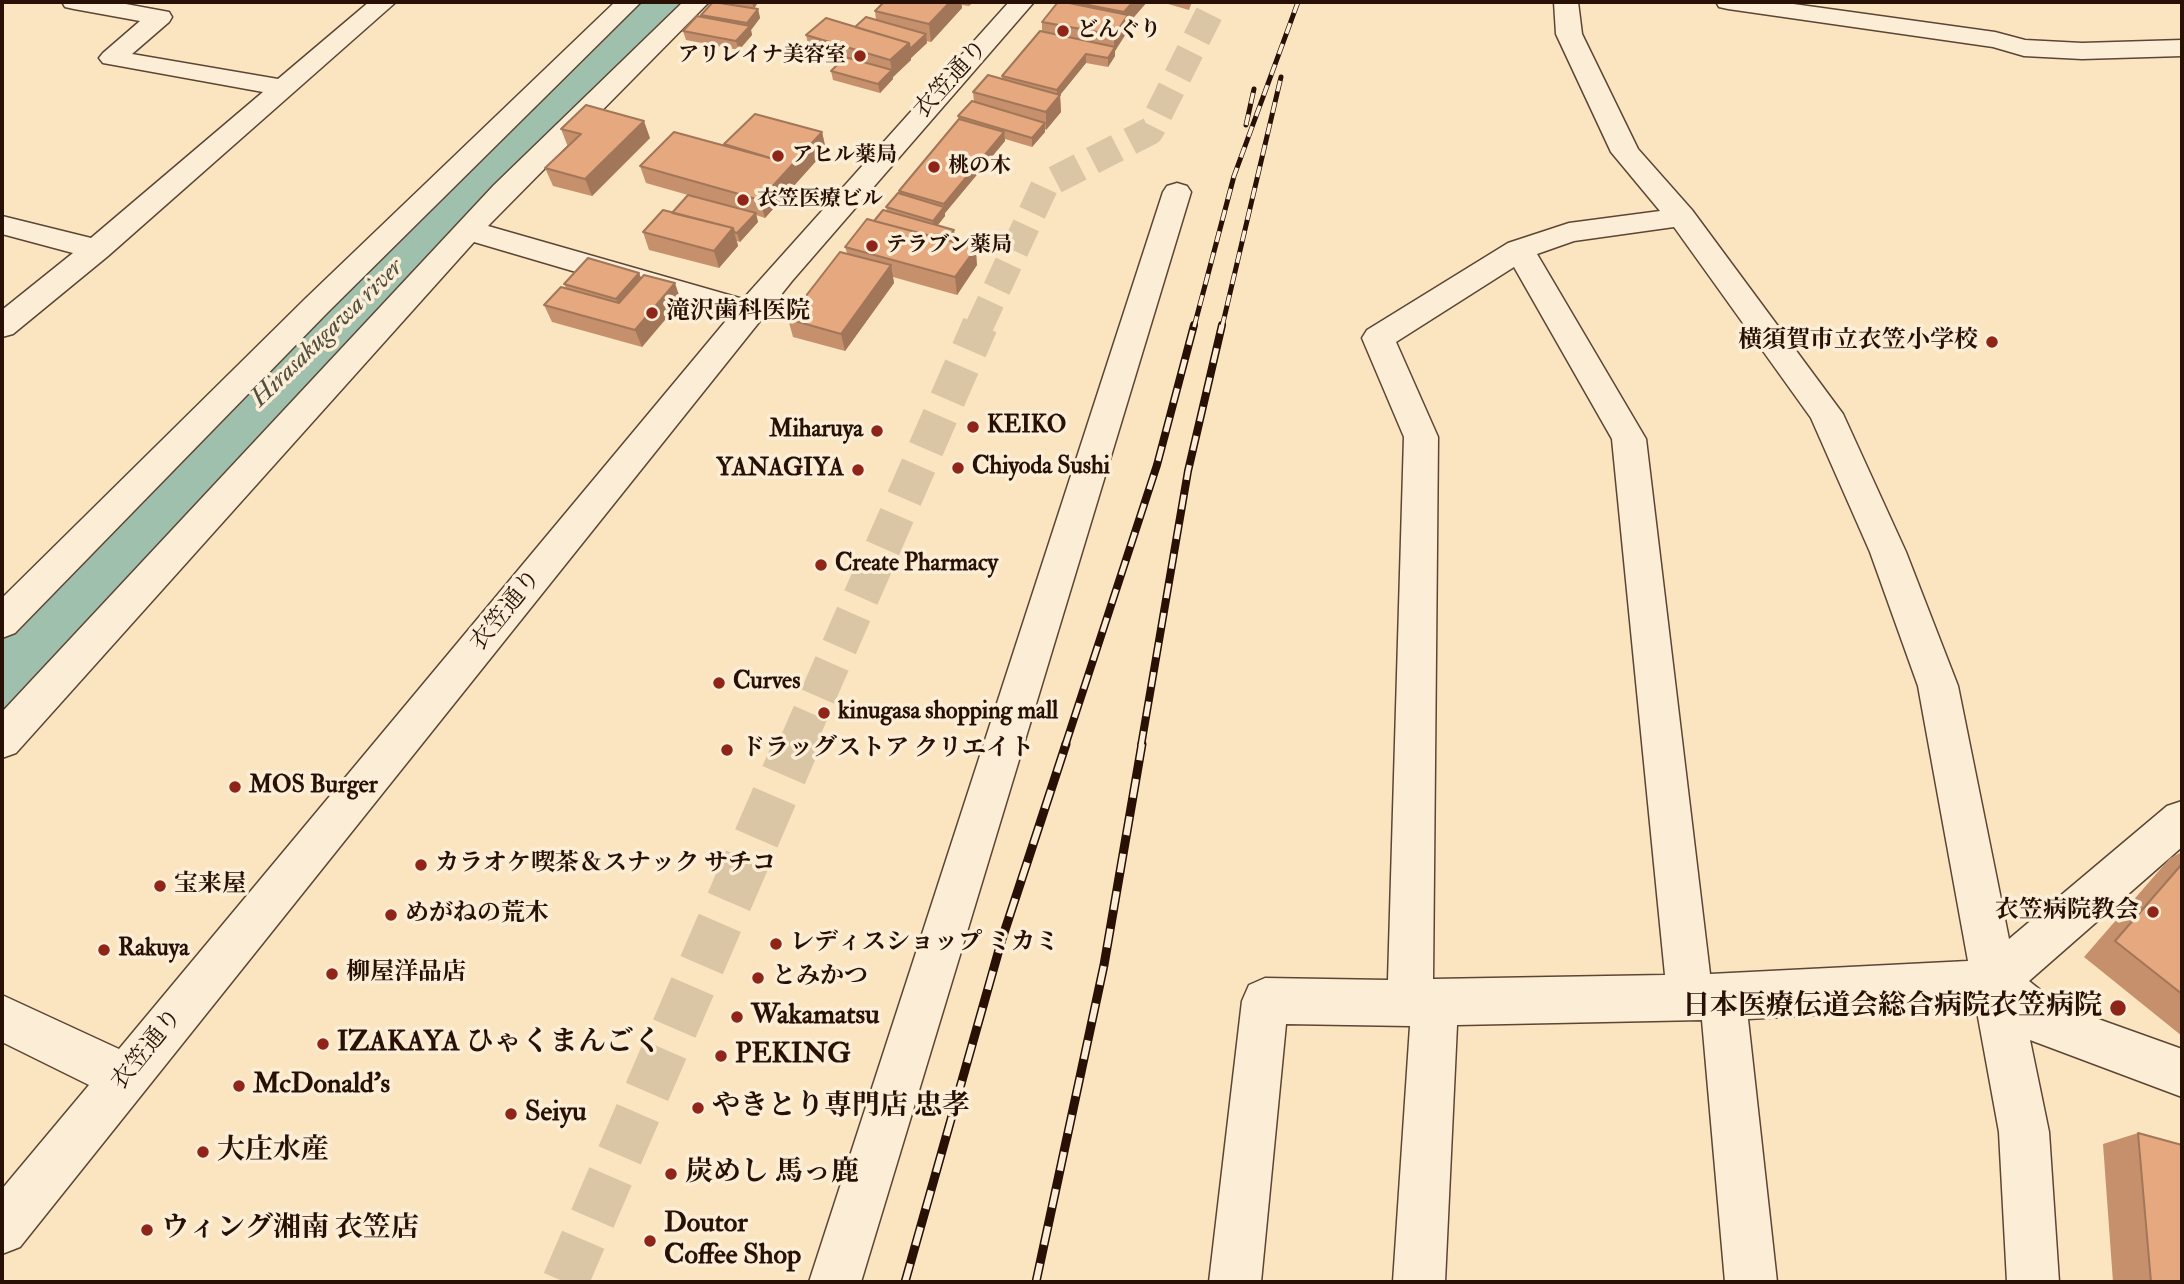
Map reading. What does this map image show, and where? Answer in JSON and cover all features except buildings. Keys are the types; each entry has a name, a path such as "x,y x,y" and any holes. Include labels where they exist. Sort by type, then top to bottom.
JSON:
{"street":[{"path":"74,2 160,17 112,58 284,88"},
{"path":"2,326 384,2"},
{"path":"2,622 317,305 629,2"},
{"path":"2,740 504,191 697,2"},
{"name":"衣笠通り","path":"2,1229 750,312 1022,2"},
{"path":"1566,2 1569,34 1625,152 1682,217 1826,414 1888,552 1938,686 2024,1132 2033,1282"},
{"path":"1728,2 1995,40 2024,48 2182,48"},
{"path":"1911,2 1911,28"},
{"path":"835,1282 1177,192"},
{"path":"1419,1282 1423,1003 1421,437 1378,338 1519,250 1569,232 1682,217"},
{"path":"2,225 97,248"},
{"path":"468,230 750,312"},
{"path":"1519,250 1629,439 1707,997 1751,1282"},
{"path":"1235,1282 1265,1002 1423,1003 1707,997 1993,982 2182,820"},
{"path":"1993,982 2045,1023 2182,1073"},
{"path":"2,1018 125,1077"}],"waterway":[{"name":"Hirasakugawa river","path":"2,680 258,400 604,71 667,2"}],"tunnel":[{"path":"979,327 1045,185 1150,131 1215,2"},
{"path":"796,746 980,325"},
{"path":"565,1282 797,744"}],"railway":[{"path":"1194,327 1234,176 1298,2"},
{"path":"1222,327 1281,77"},
{"path":"1246,125 1254,89"},
{"path":"1065,746 1157,465 1194,325"},
{"path":"1141,746 1188,471 1222,325"},
{"path":"905,1282 1002,939 1066,744"},
{"path":"1036,1282 1104,965 1142,744"}],"place":[{"name":"どんぐり","path":"1063,31"},
{"name":"アリレイナ美容室","path":"860,56"},
{"name":"アヒル薬局","path":"778,156"},
{"name":"桃の木","path":"934,167"},
{"name":"衣笠医療ビル","path":"743,200"},
{"name":"テラブン薬局","path":"872,246"},
{"name":"滝沢歯科医院","path":"652,313"},
{"name":"横須賀市立衣笠小学校","path":"1992,342"},
{"name":"KEIKO","path":"973,427"},
{"name":"Miharuya","path":"877,431"},
{"name":"Chiyoda Sushi","path":"958,468"},
{"name":"YANAGIYA","path":"858,470"},
{"name":"Create Pharmacy","path":"821,565"},
{"name":"Curves","path":"719,683"},
{"name":"kinugasa shopping mall","path":"824,713"},
{"name":"ドラッグストア クリエイト","path":"727,750"},
{"name":"MOS Burger","path":"235,787"},
{"name":"カラオケ喫茶＆スナック サチコ","path":"421,865"},
{"name":"宝来屋","path":"160,886"},
{"name":"衣笠病院教会","path":"2153,912"},
{"name":"めがねの荒木","path":"391,915"},
{"name":"レディスショップ ミカミ","path":"776,944"},
{"name":"Rakuya","path":"104,950"},
{"name":"柳屋洋品店","path":"332,974"},
{"name":"とみかつ","path":"758,978"},
{"name":"日本医療伝道会総合病院衣笠病院","path":"2118,1008"},
{"name":"Wakamatsu","path":"737,1017"},
{"name":"IZAKAYA ひゃくまんごく","path":"323,1044"},
{"name":"PEKING","path":"721,1056"},
{"name":"McDonald's","path":"239,1086"},
{"name":"やきとり専門店 忠孝","path":"698,1108"},
{"name":"Seiyu","path":"511,1114"},
{"name":"大庄水産","path":"203,1152"},
{"name":"炭めし 馬っ鹿","path":"671,1174"},
{"name":"ウィング湘南 衣笠店","path":"147,1230"},
{"name":"Doutor Coffee Shop","path":"650,1241"}]}
